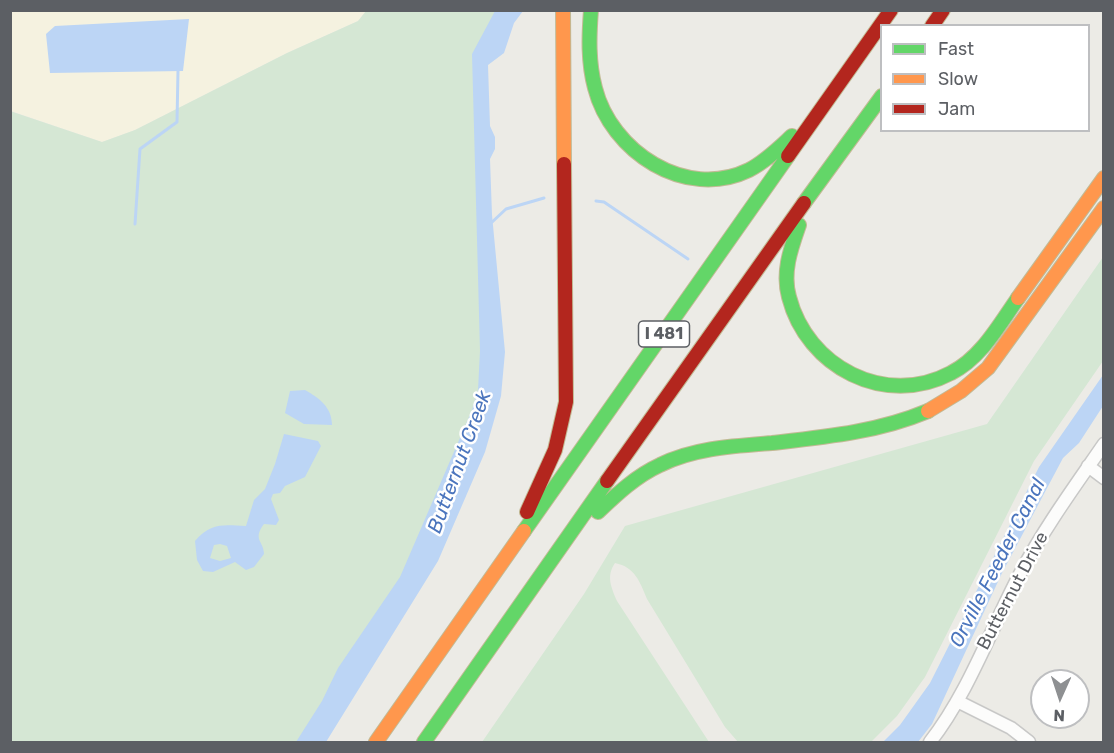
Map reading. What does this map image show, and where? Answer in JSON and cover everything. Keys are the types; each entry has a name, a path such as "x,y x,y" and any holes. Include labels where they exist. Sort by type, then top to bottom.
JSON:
{"highway":[{"path":"503,562 547,470 566,402 563,10"},
{"path":"591,10 589,60 601,108 615,132 631,151 668,172 691,178 720,177 749,170 778,149 824,105"},
{"name":"I 481","path":"881,24 891,10"},
{"path":"933,24 943,10"},
{"name":"I 481","path":"376,742 567,474 880,26"},
{"name":"I 481","path":"424,742 880,99"},
{"path":"829,168 794,234 788,252 786,271 790,304 802,334 826,361 872,384 893,387 928,382 950,374 979,350 1104,178"},
{"path":"567,542 625,487 638,477 671,460 700,451 862,432 904,422 939,407 969,386 988,368 1104,208"}],"street":[{"name":"Butternut Drive","path":"930,742 957,701 1022,571 1052,519 1104,444"},
{"path":"1088,466 1104,477"},
{"path":"957,701 1011,728 1029,742"}],"shaded area":[{"path":"10,11 366,11 358,21 287,53 135,130 102,142 11,111"}],"green space":[{"path":"366,11 506,11 480,72 488,386 426,555 310,742 11,742 10,111 102,142 135,130 287,53 358,21"},
{"path":"1103,257 1103,361 1034,461 925,677 897,716 871,742 738,742 725,727 647,599 636,576 627,568 615,563 610,577 617,601 709,742 482,742 584,594 625,526 987,424"}],"water":[{"name":"Butternut Creek","path":"495,11 523,11 514,23 504,53 488,65 490,126 495,137 495,149 490,159 492,215 505,352 501,396 485,452 438,561 326,742 296,742 322,701 338,668 400,577 472,410 478,390 480,351 472,54"},
{"path":"189,19 183,71 50,73 46,34 55,26"},
{"name":"Orville Feeder Canal","path":"1103,375 1103,406 1079,443 1063,458 1002,573 932,724 918,742 883,742 900,725 930,683 1039,467"},
{"path":"305,390 327,408 332,425 304,424 285,413 290,391"},
{"path":"284,434 318,441 321,446 305,477 285,486 280,493 273,494 271,499 279,520 276,525 264,524 261,529 259,537 264,554 254,567 246,570 235,562 213,572 203,571 197,560 195,541 207,530 218,526 246,526 254,500 265,489","holes":["214,545 227,546 231,558 220,561 210,558"]}],"waterway":[{"path":"135,224 140,149 177,122 178,71"},
{"path":"490,224 506,209 544,198"},
{"path":"596,201 604,202 688,259"}],"traffic: fast":[{"path":"591,10 591,68 595,88 604,111 617,132 634,150 654,164 676,174 700,179 725,178 755,167 792,136"},
{"path":"804,203 880,99"},
{"path":"524,531 788,156"},
{"path":"799,225 788,260 786,278 789,297 798,322 813,343 831,361 852,374 875,383 900,386 926,383 962,367 980,350 1018,298"},
{"path":"598,512 643,474 686,455 729,447 852,433 890,424 928,411"},
{"path":"424,742 607,481"}],"traffic: slow":[{"path":"563,10 564,164"},
{"path":"1018,298 1104,178"},
{"path":"928,411 961,391 988,368 1104,208"},
{"path":"376,742 524,531"}],"traffic: jam":[{"path":"881,24 891,10"},
{"path":"933,24 943,10"},
{"path":"788,156 880,26"},
{"path":"527,512 555,450 566,402 564,164"},
{"path":"607,481 804,203"}]}
